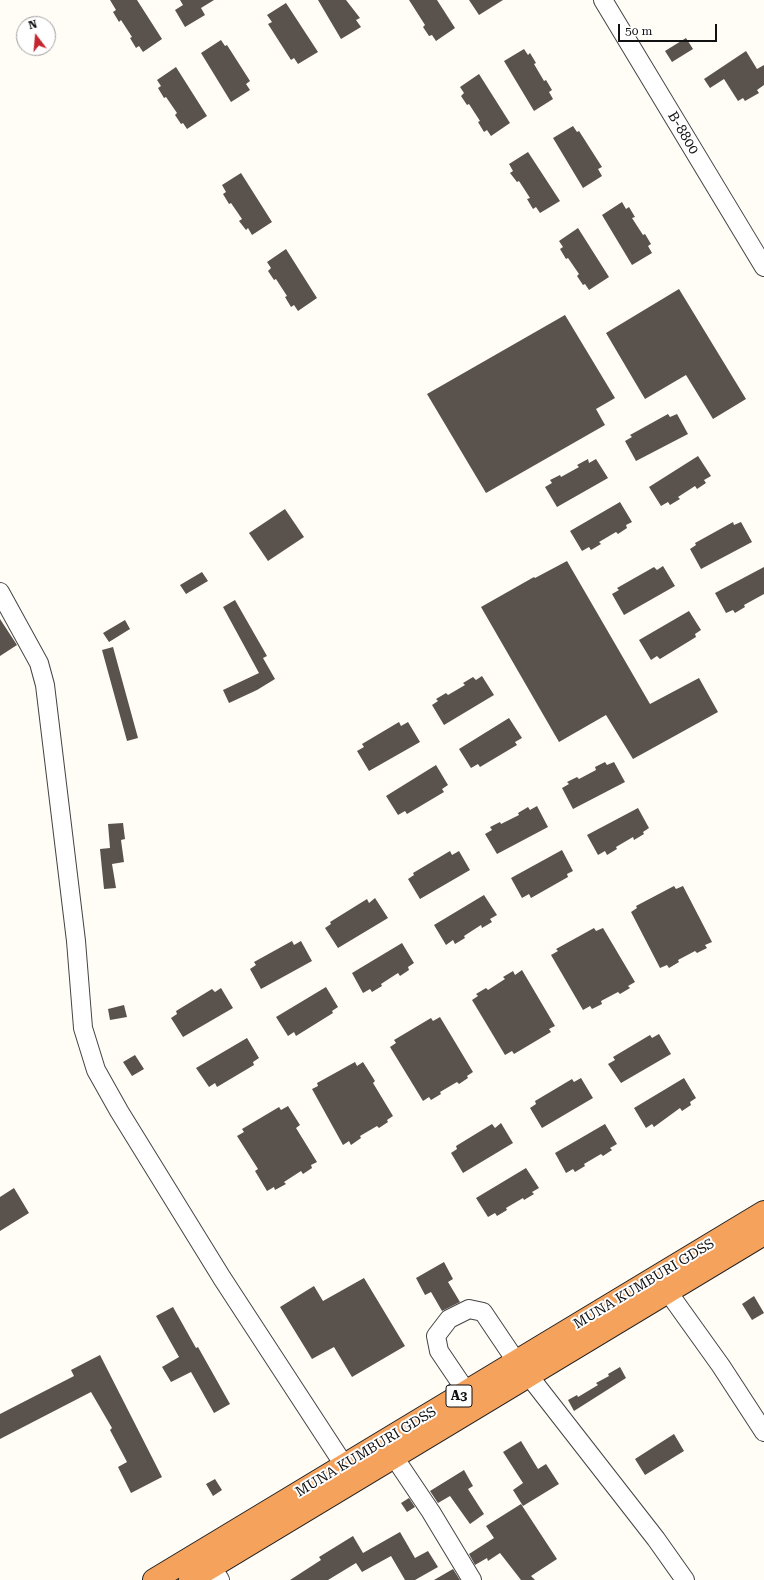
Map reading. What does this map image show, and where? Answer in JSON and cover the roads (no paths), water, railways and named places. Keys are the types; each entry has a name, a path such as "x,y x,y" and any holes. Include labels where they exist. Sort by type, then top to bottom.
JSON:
{"highway":[{"name":"MUNA KUMBURI GDSS","path":"190,1580 216,1573 523,1369 764,1212"},
{"name":"MUNA KUMBURI GDSS","path":"154,1580 466,1391 523,1369 668,1292 764,1234"}],"street":[{"name":"B-8800","path":"603,0 764,267"},
{"path":"0,592 39,663 45,685 76,941 83,1028 96,1070 119,1111 218,1271 344,1465"},
{"path":"668,1292 721,1366 764,1432"},
{"path":"466,1391 439,1351 436,1336 449,1319 469,1309 483,1312 523,1369 656,1539 685,1580"},
{"path":"394,1456 431,1512 472,1580"}]}
